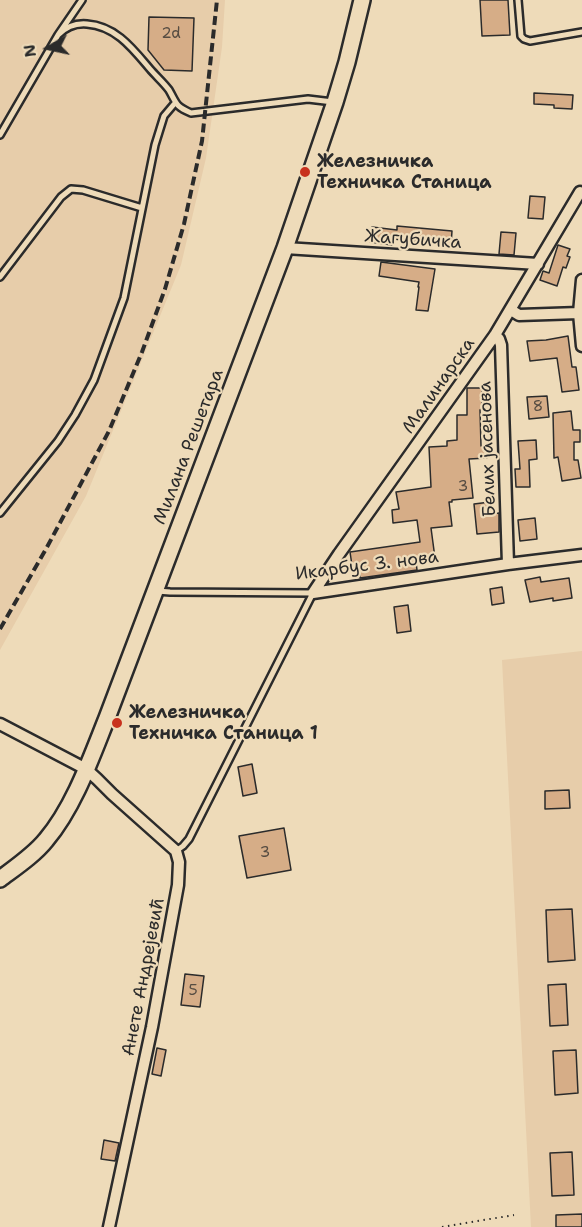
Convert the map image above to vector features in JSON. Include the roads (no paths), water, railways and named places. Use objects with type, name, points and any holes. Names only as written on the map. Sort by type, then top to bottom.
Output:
[{"type":"street","name":"Милана Решетара","points":[[0,879],[45,841],[64,814],[86,769],[156,591],[285,248],[335,102],[362,0]]},
{"type":"street","name":"Малинарска","points":[[313,593],[495,335],[580,192]]},
{"type":"street","name":"Жагубичка","points":[[285,248],[538,264]]},
{"type":"street","points":[[582,280],[579,314],[582,346]]},
{"type":"street","points":[[511,310],[519,315],[579,314]]},
{"type":"street","name":"Белих јасенова","points":[[495,335],[501,345],[508,564]]},
{"type":"street","name":"Икарбус 3. нова","points":[[313,593],[582,555]]},
{"type":"street","points":[[0,724],[86,769],[176,851]]},
{"type":"street","name":"Анете Андрејевић","points":[[109,1227],[152,1028],[178,885],[179,862],[176,851]]},
{"type":"lane","points":[[0,135],[58,35],[82,0]]},
{"type":"lane","points":[[518,0],[521,36],[524,39],[582,32]]},
{"type":"lane","points":[[58,35],[65,28],[83,24],[99,26],[117,33],[168,90],[175,104],[191,113],[308,99],[335,102]]},
{"type":"lane","points":[[0,513],[58,441],[94,380],[124,298],[155,145],[164,116],[175,104]]},
{"type":"lane","points":[[0,277],[66,191],[83,190],[142,208]]},
{"type":"lane","name":"Икарбус 3. нова","points":[[156,591],[313,593]]},
{"type":"lane","points":[[176,851],[189,839],[313,593]]},
{"type":"railway","points":[[0,629],[109,431],[165,289],[184,224],[202,141],[217,0]]},
{"type":"place","name":"Железничка Техничка Станица","points":[[305,172]]},
{"type":"place","name":"Железничка Техничка Станица 1","points":[[117,723]]}]
